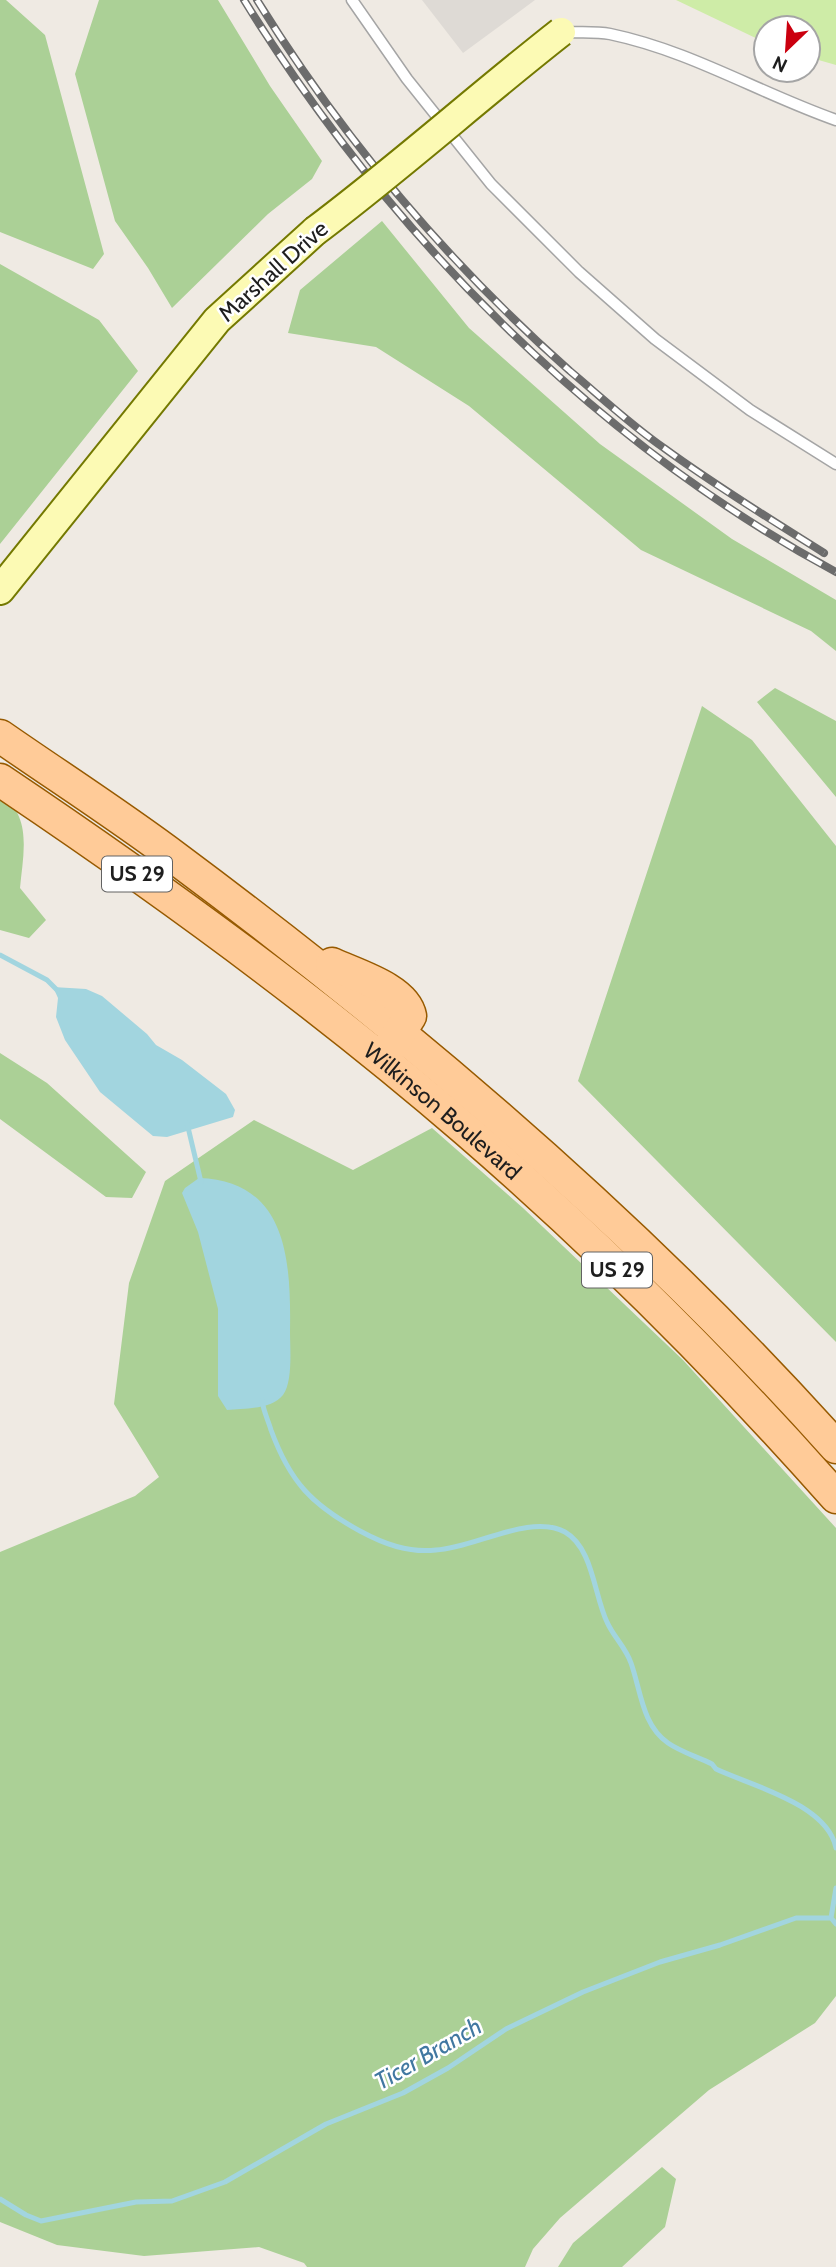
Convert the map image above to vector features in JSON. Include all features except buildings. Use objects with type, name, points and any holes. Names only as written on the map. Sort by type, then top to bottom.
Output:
[{"type":"main road","name":"US 29","points":[[0,736],[175,857],[291,946],[384,987],[402,1000],[408,1007],[410,1016],[401,1033]]},
{"type":"main road","name":"Wilkinson Boulevard","points":[[0,780],[154,886],[381,1059],[466,1130],[707,1357],[836,1497]]},
{"type":"main road","name":"Wilkinson Boulevard","points":[[401,1033],[626,1231],[836,1447]]},
{"type":"main road","points":[[381,1059],[401,1033]]},
{"type":"street","name":"Marshall Drive","points":[[0,590],[216,320],[315,231],[380,182],[504,76],[561,32]]},
{"type":"lane","points":[[352,0],[407,79],[491,184],[579,272],[654,339],[750,411],[836,464]]},
{"type":"lane","name":"Marshall Drive","points":[[561,32],[608,33],[689,57],[806,110],[836,120]]},
{"type":"shaded area","points":[[422,0],[535,0],[463,53]]},
{"type":"green space","points":[[0,0],[6,0],[45,35],[104,254],[93,269],[0,232]]},
{"type":"green space","points":[[99,0],[218,0],[270,86],[322,161],[312,179],[268,214],[172,308],[115,221],[75,74]]},
{"type":"green space","points":[[676,0],[836,0],[836,65],[822,61],[822,14],[752,14],[752,36]]},
{"type":"green space","points":[[382,221],[469,328],[600,444],[732,539],[836,600],[836,651],[811,631],[641,550],[469,406],[376,347],[288,333],[300,290]]},
{"type":"green space","points":[[0,264],[99,320],[138,371],[0,544]]},
{"type":"green space","points":[[775,688],[836,721],[836,797],[757,702]]},
{"type":"green space","points":[[702,706],[752,740],[836,846],[836,1342],[578,1081]]},
{"type":"green space","points":[[0,795],[10,803],[22,825],[24,849],[20,888],[46,920],[29,938],[0,930]]},
{"type":"green space","points":[[0,1053],[47,1083],[146,1172],[132,1198],[106,1197],[0,1119]]},
{"type":"green space","points":[[254,1120],[353,1170],[432,1128],[523,1208],[683,1360],[836,1528],[836,1996],[815,2023],[709,2090],[560,2218],[533,2249],[525,2267],[307,2267],[304,2263],[259,2247],[144,2256],[57,2245],[0,2222],[0,1552],[135,1496],[159,1477],[114,1404],[129,1283],[165,1181]]},
{"type":"green space","points":[[662,2167],[676,2179],[665,2227],[622,2267],[558,2267],[573,2243]]},
{"type":"water","points":[[53,987],[86,989],[102,996],[156,1045],[182,1060],[226,1094],[235,1110],[233,1117],[167,1137],[153,1136],[100,1092],[65,1040],[56,1017],[58,998]]},
{"type":"water","points":[[199,1178],[229,1183],[251,1193],[267,1210],[278,1230],[285,1253],[289,1279],[290,1374],[283,1395],[264,1406],[227,1410],[218,1396],[218,1309],[198,1232],[182,1193]]},
{"type":"waterway","points":[[0,955],[47,980],[57,990]]},
{"type":"waterway","points":[[187,1123],[201,1182]]},
{"type":"waterway","points":[[262,1400],[278,1448],[295,1478],[329,1512],[378,1540],[406,1549],[426,1551],[451,1548],[502,1533],[536,1527],[551,1527],[574,1539],[587,1560],[607,1622],[629,1658],[644,1707],[659,1736],[678,1749],[712,1764],[716,1769],[804,1808],[819,1819],[830,1833],[836,1848]]},
{"type":"waterway","points":[[831,1918],[836,1888]]},
{"type":"waterway","name":"Ticer Branch","points":[[0,2199],[41,2221],[136,2202],[172,2201],[225,2182],[326,2124],[403,2093],[448,2068],[506,2029],[583,1992],[660,1962],[720,1945],[796,1918],[831,1918],[836,1924]]},
{"type":"railway","points":[[244,0],[301,86],[363,170],[431,249],[503,324],[580,395],[661,460],[746,519],[836,572]]},
{"type":"railway","points":[[257,0],[325,101],[400,197],[440,243],[525,330],[652,439],[723,489],[824,553]]}]
